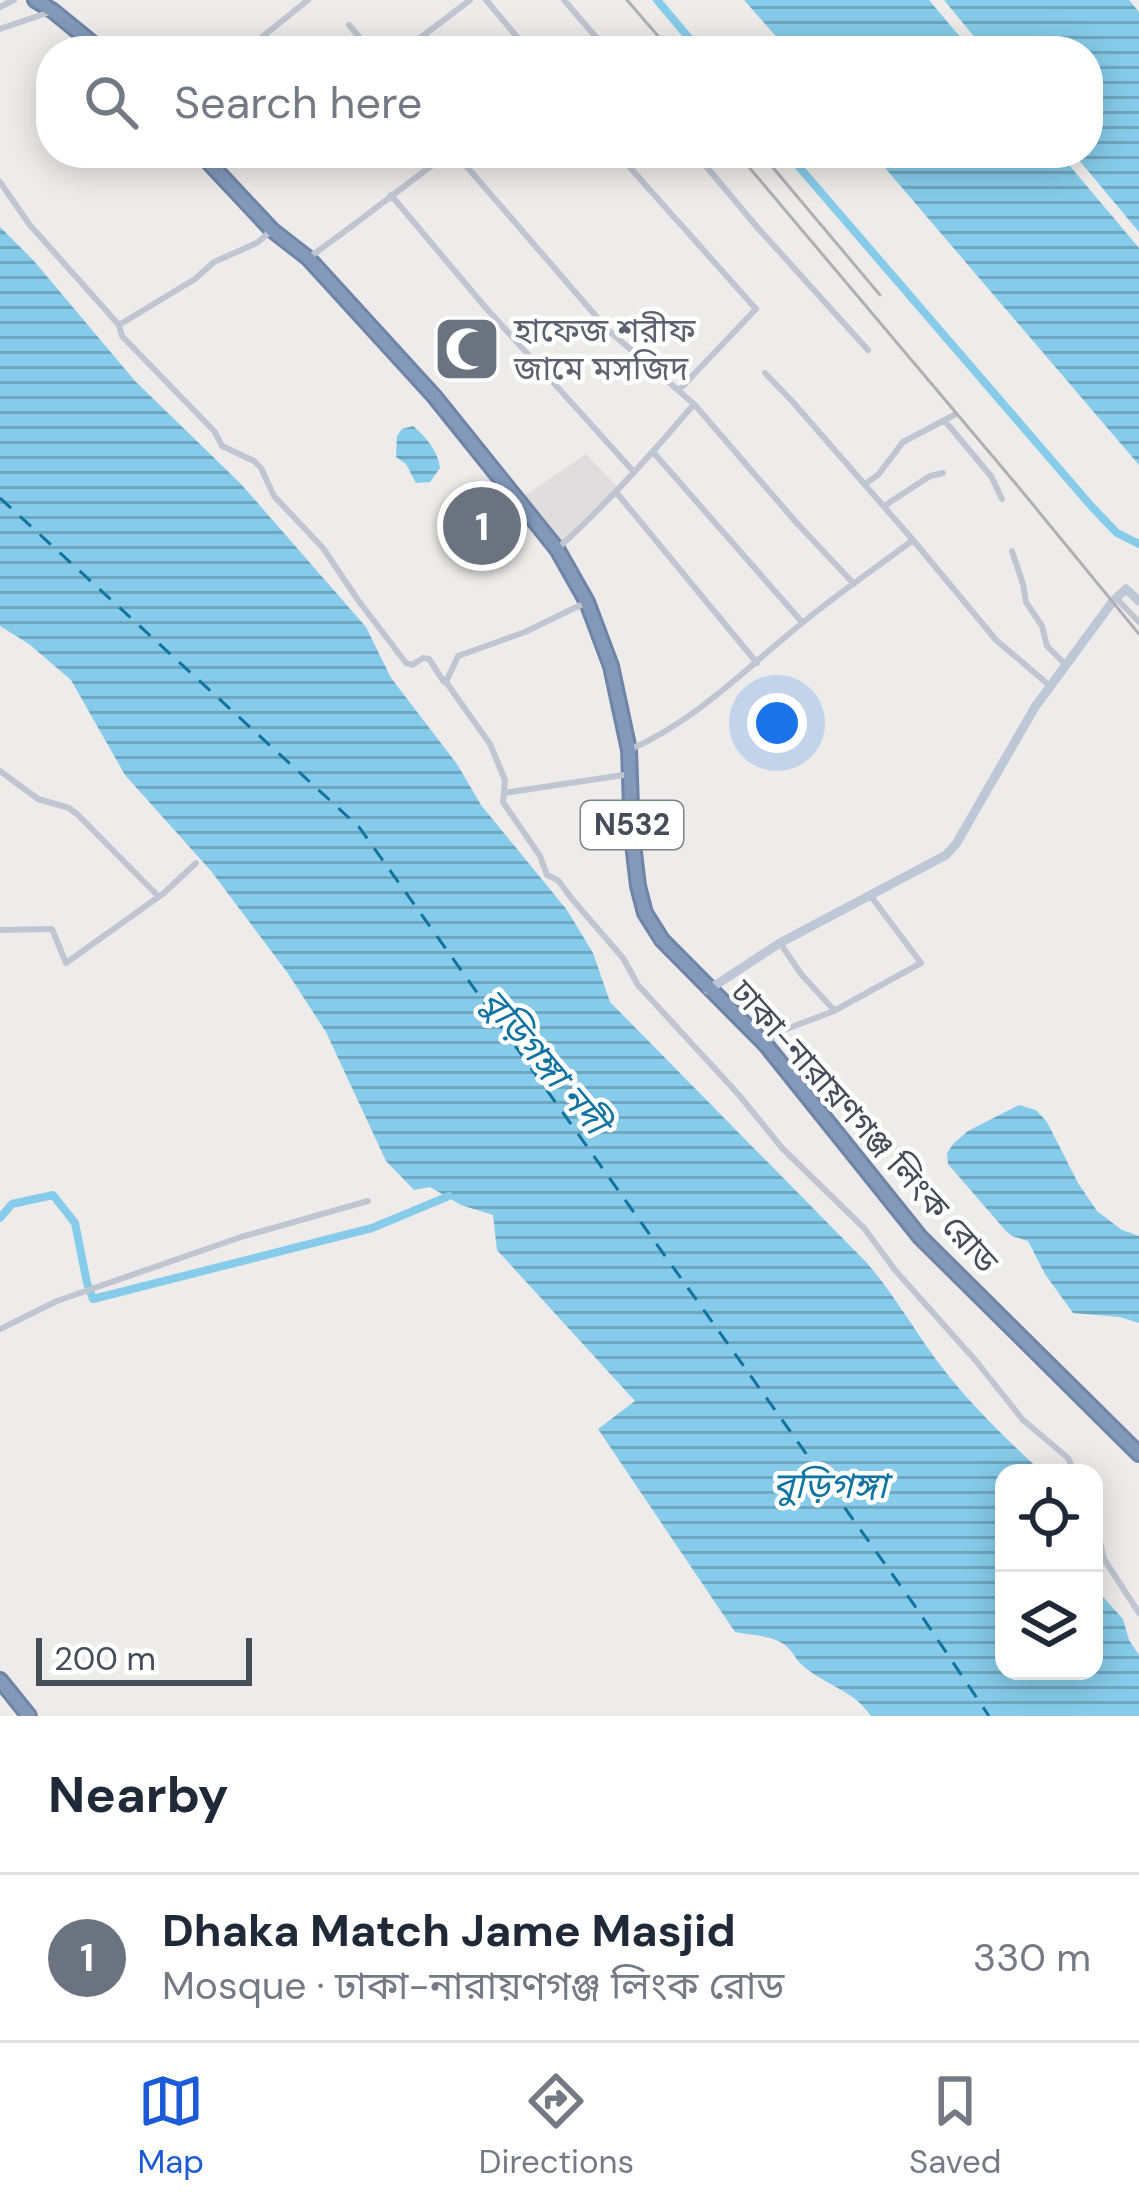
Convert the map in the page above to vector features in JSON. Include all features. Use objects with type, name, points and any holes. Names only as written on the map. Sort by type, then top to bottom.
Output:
[{"type":"highway","points":[[35,0],[84,36]]},
{"type":"highway","name":"ঢাকা-নারায়ণগঞ্জ লিংক রোড","points":[[214,168],[272,230],[308,259],[434,396],[557,549],[586,602],[611,666],[629,750],[632,835],[645,913],[662,940],[766,1045],[920,1237],[1139,1453]]},
{"type":"highway","points":[[0,1680],[29,1716]]},
{"type":"street","points":[[0,7],[14,0]]},
{"type":"street","points":[[264,36],[308,0]]},
{"type":"street","points":[[423,36],[470,0]]},
{"type":"street","points":[[486,0],[517,36]]},
{"type":"street","points":[[564,0],[595,36]]},
{"type":"street","points":[[0,29],[53,11]]},
{"type":"street","points":[[349,25],[358,36]]},
{"type":"street","points":[[308,259],[430,168]]},
{"type":"street","points":[[465,168],[608,330],[694,404],[854,584]]},
{"type":"street","points":[[630,168],[756,309],[678,391]]},
{"type":"street","points":[[708,168],[868,350]]},
{"type":"street","points":[[0,182],[29,224],[119,325],[122,336],[222,446],[261,468],[274,496],[323,548],[406,663],[429,659],[490,745],[505,780],[503,802],[547,874],[558,880],[623,958],[638,985],[782,1148],[864,1228],[1022,1420],[1071,1464]]},
{"type":"street","points":[[391,195],[634,472]]},
{"type":"street","points":[[119,325],[272,230]]},
{"type":"street","points":[[765,373],[996,640],[1049,685]]},
{"type":"street","points":[[557,549],[654,453],[694,404]]},
{"type":"street","points":[[865,484],[878,475],[903,442],[954,415]]},
{"type":"street","points":[[945,421],[991,476],[1002,499]]},
{"type":"street","points":[[654,453],[802,622]]},
{"type":"street","points":[[884,506],[930,476],[943,473]]},
{"type":"street","points":[[616,492],[757,662]]},
{"type":"street","points":[[629,750],[689,717],[802,622],[913,540]]},
{"type":"street","points":[[1012,551],[1026,602],[1048,646],[1066,665]]},
{"type":"street","points":[[709,990],[780,943],[946,855],[1049,685],[1116,598],[1129,587],[1139,601]]},
{"type":"street","points":[[1116,598],[1139,622]]},
{"type":"street","points":[[446,682],[458,656],[526,632],[586,602]]},
{"type":"street","points":[[0,771],[38,799],[77,814],[158,896]]},
{"type":"street","points":[[504,794],[630,774]]},
{"type":"street","points":[[0,930],[52,929],[66,963],[196,863]]},
{"type":"street","points":[[766,1045],[776,1034],[834,1011],[922,963],[870,895]]},
{"type":"street","points":[[780,943],[834,1011]]},
{"type":"street","points":[[0,1329],[98,1286],[272,1226],[368,1201]]},
{"type":"street","points":[[1103,1555],[1139,1613]]},
{"type":"shaded area","points":[[586,454],[617,487],[557,545],[520,499]]},
{"type":"water","points":[[744,0],[929,0],[959,36],[776,36]]},
{"type":"water","points":[[944,0],[1129,0],[1139,12],[1139,232],[1086,168],[1103,168],[1103,36],[974,36]]},
{"type":"water","points":[[885,168],[1072,168],[1139,248],[1139,465]]},
{"type":"water","name":"বুড়িগঙ্গা","points":[[0,227],[135,381],[241,484],[366,627],[391,678],[457,764],[481,805],[567,910],[593,953],[610,1002],[867,1263],[955,1384],[1034,1464],[995,1464],[995,1680],[1103,1680],[1103,1597],[1123,1619],[1139,1655],[1139,1716],[871,1716],[856,1700],[801,1664],[782,1643],[735,1632],[598,1429],[635,1401],[497,1250],[493,1215],[461,1205],[430,1187],[414,1190],[386,1161],[326,1032],[287,972],[211,871],[125,775],[71,680],[0,626]]},
{"type":"water","points":[[413,426],[439,462],[430,482],[416,483],[406,464],[396,457],[397,436]]},
{"type":"water","points":[[1019,1105],[1036,1110],[1047,1122],[1097,1211],[1139,1236],[1139,1323],[1073,1313],[1028,1241],[1006,1231],[948,1164],[947,1153],[968,1131]]},
{"type":"waterway","points":[[657,0],[687,36]]},
{"type":"waterway","points":[[800,168],[1092,507],[1117,533],[1139,544]]},
{"type":"waterway","points":[[0,1218],[12,1204],[53,1195],[75,1223],[93,1299],[372,1228],[449,1196]]},
{"type":"ferry route","points":[[0,498],[359,827],[989,1716]]},
{"type":"railway","points":[[627,0],[658,36]]},
{"type":"railway","points":[[750,168],[1139,634]]},
{"type":"railway","points":[[773,168],[880,295]]},
{"type":"place","name":"হাফেজ শরীফ জামে মসজিদ","points":[[467,349]]},
{"type":"place","name":"Dhaka Match Jame Masjid","points":[[482,526]]},
{"type":"water label","name":"বুড়িগঙ্গা নদী","points":[[545,1061]]}]
